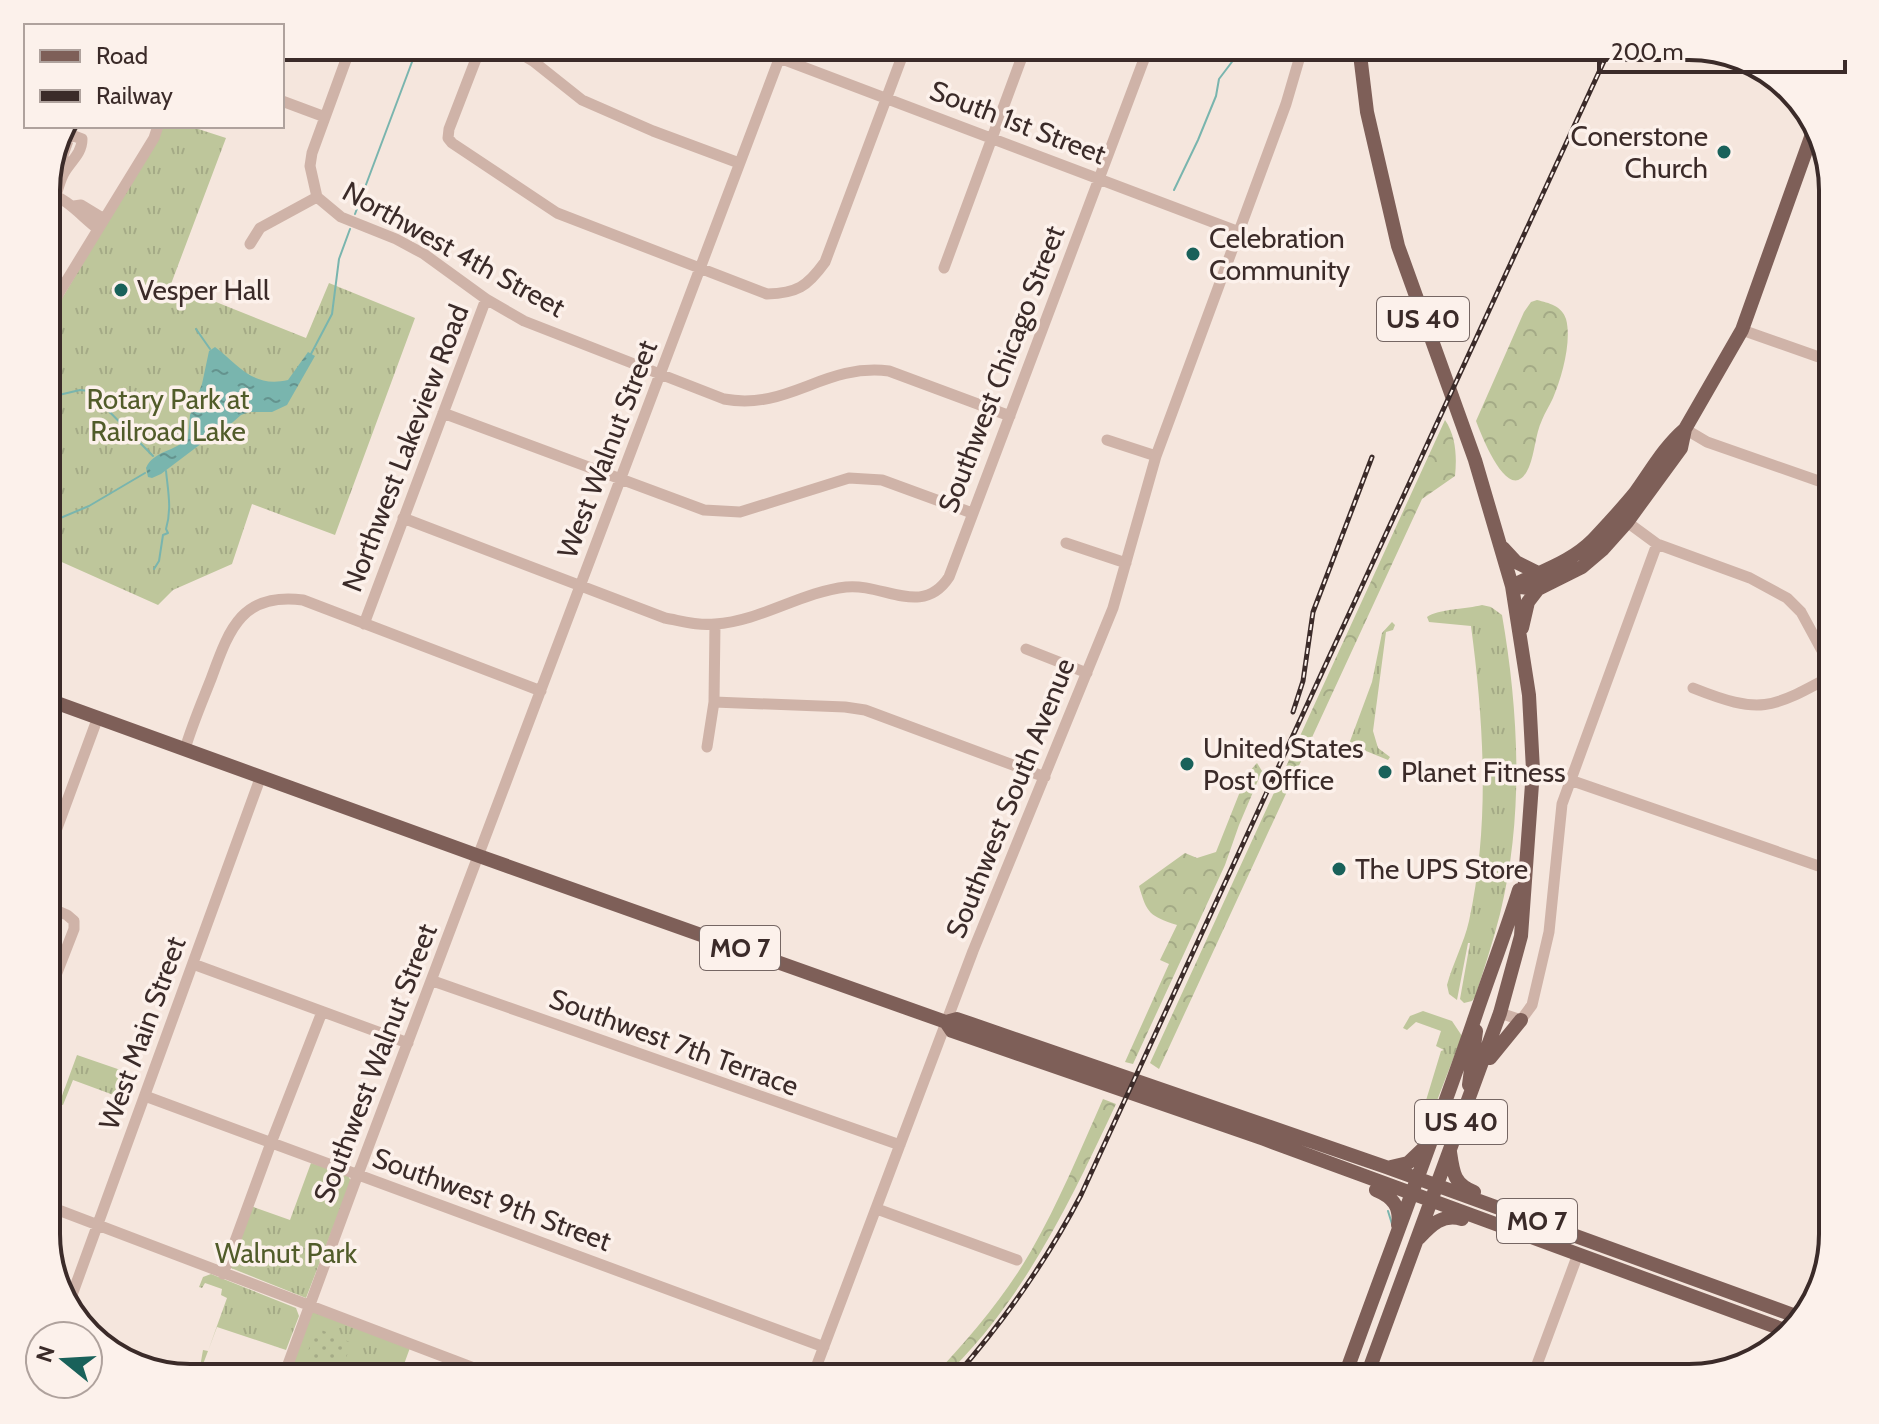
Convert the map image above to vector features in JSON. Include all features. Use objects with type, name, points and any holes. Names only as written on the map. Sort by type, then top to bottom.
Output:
[{"type":"main road","name":"US 40","points":[[1361,60],[1367,112],[1398,246],[1475,460],[1512,586],[1529,695],[1533,770],[1521,936],[1500,1013],[1469,1102],[1371,1364]]},
{"type":"main road","points":[[1521,640],[1528,602],[1538,589],[1582,567],[1602,550],[1622,518],[1681,448],[1685,429],[1742,330],[1809,141]]},
{"type":"main road","points":[[1512,586],[1566,563],[1622,518]]},
{"type":"main road","points":[[1499,543],[1516,562],[1538,573]]},
{"type":"main road","points":[[1512,586],[1538,589]]},
{"type":"main road","name":"MO 7","points":[[60,704],[946,1022],[957,1019],[1386,1167],[1791,1314]]},
{"type":"main road","name":"US 40","points":[[1349,1364],[1498,958],[1528,859]]},
{"type":"main road","points":[[1469,1102],[1469,1079],[1476,1036],[1474,1018]]},
{"type":"main road","points":[[1476,1082],[1490,1057],[1521,1020]]},
{"type":"main road","name":"MO 7","points":[[946,1022],[952,1031],[1779,1328]]},
{"type":"main road","points":[[1386,1167],[1408,1163],[1434,1137]]},
{"type":"main road","points":[[1449,1150],[1453,1172],[1461,1186],[1498,1201],[1504,1210]]},
{"type":"main road","points":[[1335,1166],[1336,1175],[1389,1195],[1400,1214],[1396,1238]]},
{"type":"main road","points":[[1416,1241],[1434,1223],[1448,1217],[1488,1223]]},
{"type":"main road","points":[[1578,1254],[1589,1251],[1626,1259],[1638,1258]]},
{"type":"main road","points":[[1771,1325],[1775,1318],[1785,1321]]},
{"type":"street","points":[[250,244],[260,228],[317,197],[310,166],[346,60]]},
{"type":"street","points":[[476,60],[449,129],[448,138],[456,145],[557,213],[767,294],[790,293],[812,281],[825,262],[901,60]]},
{"type":"street","points":[[531,60],[582,100],[739,163]]},
{"type":"street","name":"West Walnut Street","points":[[479,856],[779,60]]},
{"type":"street","name":"South 1st Street","points":[[800,60],[886,98],[1239,232]]},
{"type":"street","points":[[944,268],[1021,60]]},
{"type":"street","name":"Southwest Chicago Street","points":[[715,624],[740,620],[848,586],[878,588],[909,598],[926,596],[941,589],[949,577],[1144,60]]},
{"type":"street","name":"Southwest South Avenue","points":[[817,1364],[946,1022],[1113,608],[1156,456],[1300,60]]},
{"type":"street","points":[[284,102],[325,117]]},
{"type":"street","points":[[60,295],[157,128]]},
{"type":"street","points":[[61,178],[64,173]]},
{"type":"street","name":"Northwest 4th Street","points":[[317,197],[341,217],[424,254],[486,299],[541,329],[724,399],[759,402],[777,398],[841,372],[871,369],[889,371],[1010,416]]},
{"type":"street","points":[[60,198],[74,206],[81,205],[101,224]]},
{"type":"street","name":"Northwest Lakeview Road","points":[[185,749],[233,624],[255,606],[268,600],[303,600],[364,624],[486,299]]},
{"type":"street","points":[[1742,330],[1819,357]]},
{"type":"street","points":[[443,413],[690,506],[740,512],[849,478],[874,479],[972,513]]},
{"type":"street","points":[[1685,429],[1707,442],[1819,481]]},
{"type":"street","points":[[1107,440],[1156,456]]},
{"type":"street","points":[[403,518],[665,618],[715,624],[714,702],[707,747]]},
{"type":"street","points":[[1622,518],[1657,544],[1750,578],[1787,598],[1801,612],[1819,646]]},
{"type":"street","points":[[1066,543],[1126,563]]},
{"type":"street","points":[[1500,1013],[1521,1020],[1532,1005],[1549,932],[1562,804],[1657,544]]},
{"type":"street","points":[[364,624],[541,691]]},
{"type":"street","points":[[1026,649],[1087,673]]},
{"type":"street","points":[[1693,688],[1740,705],[1756,706],[1787,700],[1819,681]]},
{"type":"street","points":[[714,702],[865,710],[1045,777]]},
{"type":"street","points":[[60,820],[98,717]]},
{"type":"street","name":"West Main Street","points":[[73,1291],[261,776]]},
{"type":"street","points":[[1570,780],[1819,866]]},
{"type":"street","name":"Southwest Walnut Street","points":[[288,1364],[479,856]]},
{"type":"street","points":[[60,912],[74,921],[74,929],[60,965]]},
{"type":"street","points":[[193,964],[408,1043]]},
{"type":"street","name":"Southwest 7th Terrace","points":[[433,981],[900,1145]]},
{"type":"street","points":[[223,1274],[322,1012]]},
{"type":"street","name":"Southwest 9th Street","points":[[145,1096],[824,1347]]},
{"type":"street","points":[[60,1209],[461,1364]]},
{"type":"street","points":[[877,1209],[1017,1260]]},
{"type":"street","points":[[1537,1364],[1578,1254]]},
{"type":"green space","name":"Rotary Park at Railroad Lake","points":[[163,128],[195,128],[226,138],[171,284],[306,338],[329,283],[415,318],[335,535],[252,504],[232,564],[173,590],[158,605],[60,561],[61,300]]},
{"type":"green space","points":[[1537,300],[1554,306],[1564,315],[1568,328],[1567,348],[1560,380],[1540,426],[1529,467],[1521,478],[1513,480],[1497,465],[1476,421],[1524,312],[1531,302]]},
{"type":"green space","points":[[1445,420],[1455,447],[1455,476],[1422,499],[1159,1069],[1150,1063]]},
{"type":"green space","points":[[1482,605],[1502,615],[1515,727],[1516,803],[1508,877],[1500,914],[1475,997],[1464,1003],[1460,999],[1470,943],[1457,1000],[1449,994],[1447,985],[1469,921],[1476,884],[1483,774],[1479,700],[1471,626],[1429,622],[1427,617]]},
{"type":"green space","points":[[1392,622],[1395,625],[1393,630],[1386,632],[1373,731],[1378,748],[1390,757],[1388,760],[1349,744],[1372,682],[1382,633]]},
{"type":"green space","points":[[1257,763],[1262,771],[1225,865],[1133,1064],[1125,1062],[1169,964],[1160,960],[1177,925],[1151,913],[1139,886],[1185,853],[1197,858],[1216,852],[1247,774]]},
{"type":"green space","points":[[1423,1011],[1452,1021],[1462,1036],[1431,1116],[1427,1115],[1424,1107],[1441,1051],[1444,1050],[1436,1046],[1441,1031],[1416,1022],[1407,1030],[1403,1028],[1410,1016]]},
{"type":"green space","points":[[77,1055],[138,1076],[126,1108],[119,1105],[119,1097],[73,1080],[63,1105],[60,1101]]},
{"type":"green space","points":[[1103,1099],[1116,1104],[1062,1214],[1021,1284],[972,1348],[957,1364],[945,1364],[1021,1268],[1060,1195]]},
{"type":"green space","name":"Walnut Park","points":[[311,1163],[347,1174],[351,1181],[306,1298],[226,1266],[248,1205],[290,1220]]},
{"type":"green space","points":[[211,1274],[296,1308],[299,1316],[286,1350],[217,1327],[208,1351],[227,1298],[221,1295],[222,1289],[205,1283],[202,1288],[199,1287],[203,1277]]},
{"type":"green space","points":[[310,1308],[411,1345],[404,1364],[288,1364]]},
{"type":"green space","points":[[317,1328],[352,1343],[343,1364],[312,1364],[304,1361]]},
{"type":"green space","points":[[203,1350],[208,1351],[201,1364]]},
{"type":"water","points":[[215,347],[255,378],[276,382],[288,380],[308,352],[315,356],[287,405],[272,412],[241,415],[161,474],[148,477],[146,468],[154,458],[188,438],[190,415],[202,384],[209,351]]},
{"type":"waterway","points":[[355,214],[413,60]]},
{"type":"waterway","points":[[1174,190],[1216,96],[1219,79],[1233,60]]},
{"type":"waterway","points":[[311,354],[332,314],[339,259],[350,229]]},
{"type":"waterway","points":[[196,329],[210,349]]},
{"type":"waterway","points":[[60,395],[89,391],[153,456]]},
{"type":"waterway","points":[[154,569],[159,561],[163,535],[168,533],[166,471]]},
{"type":"waterway","points":[[60,518],[89,506],[145,473]]},
{"type":"waterway","points":[[1388,1211],[1392,1224]]},
{"type":"railway","points":[[966,1364],[1023,1290],[1081,1195],[1605,60]]},
{"type":"railway","points":[[1293,712],[1303,681],[1313,612],[1372,457]]},
{"type":"place","name":"Conerstone Church","points":[[1724,152]]},
{"type":"place","name":"Celebration Community","points":[[1193,254]]},
{"type":"place","name":"Vesper Hall","points":[[121,290]]},
{"type":"place","name":"United States Post Office","points":[[1187,764]]},
{"type":"place","name":"Planet Fitness","points":[[1385,772]]},
{"type":"place","name":"The UPS Store","points":[[1339,869]]}]
